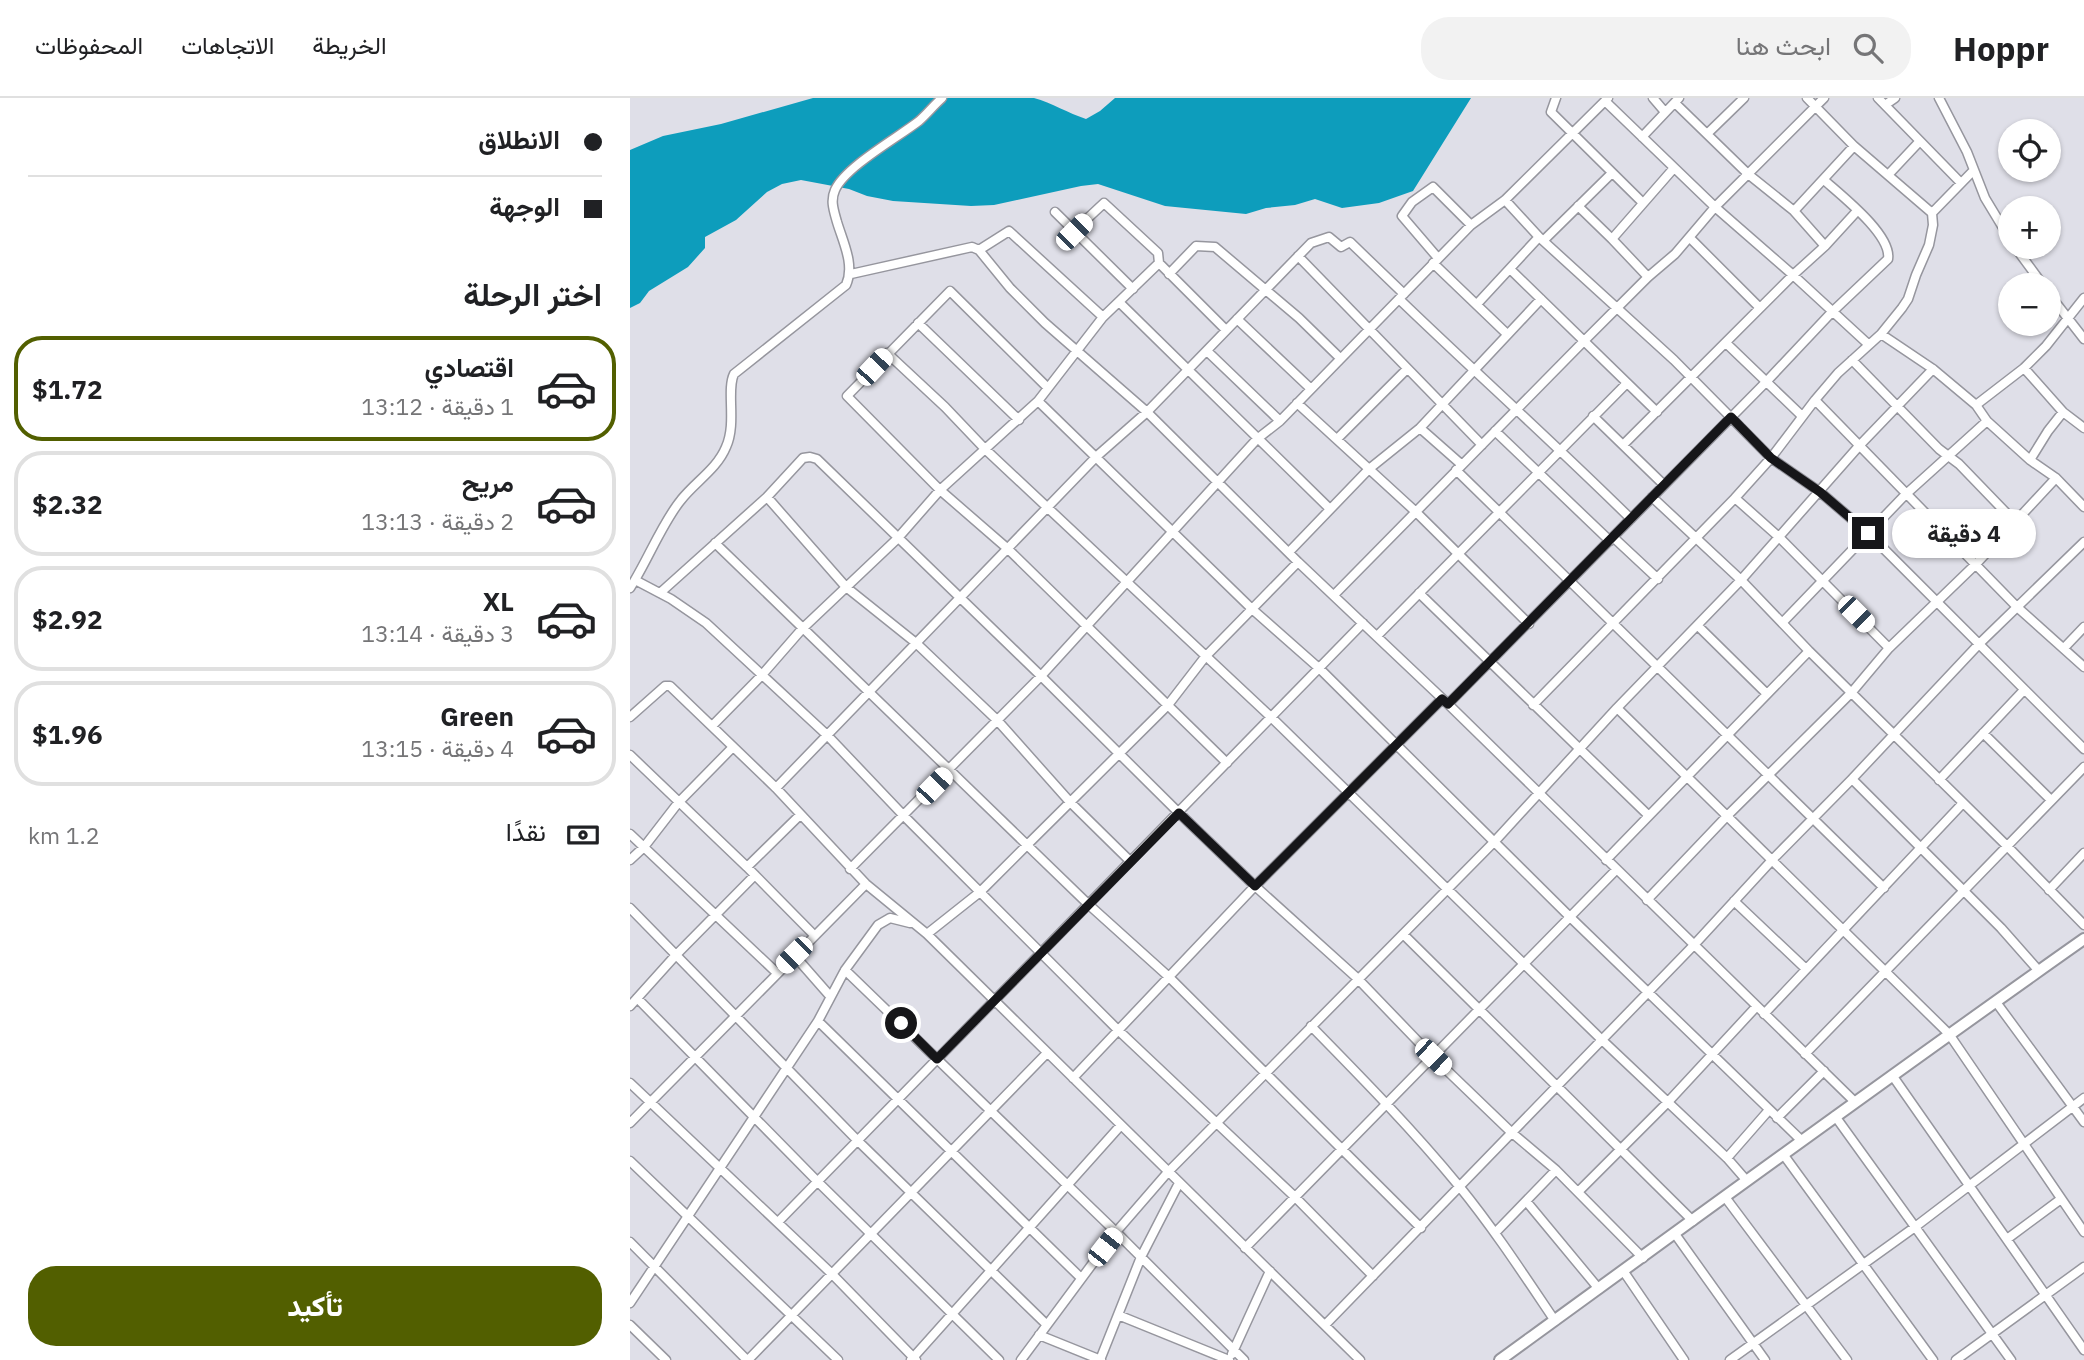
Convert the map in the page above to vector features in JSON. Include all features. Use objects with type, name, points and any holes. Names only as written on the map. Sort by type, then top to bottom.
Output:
[{"type":"street","points":[[630,588],[680,500],[714,467],[724,453],[731,434],[731,382],[734,374],[846,285],[851,274],[833,210],[832,198],[836,187],[858,164],[921,119],[942,98]]},
{"type":"street","points":[[1556,98],[1551,112],[1643,203]]},
{"type":"street","points":[[1653,98],[1665,112]]},
{"type":"street","points":[[1708,133],[1744,98]]},
{"type":"street","points":[[1533,705],[1735,498],[1771,458],[1815,400],[1868,344],[1881,334],[1908,299],[1929,245],[1933,225],[1932,213],[1854,146],[1807,98]]},
{"type":"street","points":[[1334,595],[1648,277],[1690,239],[1715,207],[1824,98]]},
{"type":"street","points":[[1895,98],[1882,101],[1961,183]]},
{"type":"street","points":[[1939,98],[1998,222]]},
{"type":"street","points":[[850,869],[1041,676],[1257,439],[1280,421],[1471,225],[1505,200],[1606,100],[1715,207],[1868,344]]},
{"type":"street","points":[[1642,137],[1677,100],[1748,174],[1794,211],[1825,246]]},
{"type":"street","points":[[1888,175],[1919,142]]},
{"type":"street","points":[[1794,211],[1854,146]]},
{"type":"street","points":[[1612,239],[1674,168]]},
{"type":"street","points":[[1932,213],[1973,171]]},
{"type":"street","points":[[1477,304],[1541,238],[1612,173]]},
{"type":"street","points":[[1073,1078],[1255,886],[1397,744],[1529,624],[1831,313],[1888,259],[1887,244],[1824,180]]},
{"type":"street","points":[[1471,225],[1433,187],[1412,202],[1402,216],[1436,261],[1507,334]]},
{"type":"street","points":[[1505,200],[1541,238],[1692,378],[1771,458],[1820,492],[1868,533],[2084,749]]},
{"type":"street","points":[[1074,232],[1104,203],[1158,253],[1159,263],[1226,330]]},
{"type":"street","points":[[1578,206],[1648,277]]},
{"type":"street","points":[[1623,445],[1825,246],[1857,211]]},
{"type":"street","points":[[1055,212],[1133,289]]},
{"type":"street","points":[[979,250],[1009,231],[1103,317]]},
{"type":"street","points":[[776,788],[1097,456],[1147,412],[1311,243],[1329,237],[1341,247],[1350,242],[1474,370],[1561,449],[1631,519]]},
{"type":"street","points":[[1690,239],[1760,309]]},
{"type":"street","points":[[1169,274],[1196,246],[1215,247],[1340,358]]},
{"type":"street","points":[[851,274],[972,247],[979,250],[1010,288],[1077,352],[1147,412],[1855,1102]]},
{"type":"street","points":[[1298,256],[1482,445]]},
{"type":"street","points":[[712,726],[802,629],[897,539],[940,490],[1038,401],[1103,317],[1159,263]]},
{"type":"street","points":[[1510,269],[1657,412]]},
{"type":"street","points":[[1048,388],[950,290],[847,396],[940,490],[1008,549],[1086,628],[1227,762]]},
{"type":"street","points":[[1976,405],[2024,368],[2068,320],[2084,298]]},
{"type":"street","points":[[1289,552],[1369,469],[1419,428],[1541,299]]},
{"type":"street","points":[[1119,302],[1330,509]]},
{"type":"street","points":[[2061,310],[2084,339]]},
{"type":"street","points":[[1237,318],[1310,388]]},
{"type":"street","points":[[918,323],[1019,420]]},
{"type":"street","points":[[1881,334],[1933,369],[1976,405],[1987,421],[2030,460],[2056,478],[2084,507]]},
{"type":"street","points":[[1726,343],[1802,416]]},
{"type":"street","points":[[1206,351],[1280,421]]},
{"type":"street","points":[[887,353],[985,449],[1272,718],[1727,1158],[1747,1181]]},
{"type":"street","points":[[1852,360],[2015,522]]},
{"type":"street","points":[[2024,368],[2063,412],[2083,426]]},
{"type":"street","points":[[1337,439],[1407,369]]},
{"type":"street","points":[[1021,1360],[1116,1232],[1168,1172],[1495,841],[1617,708],[1780,538],[1859,446],[1933,369]]},
{"type":"street","points":[[1377,636],[1627,383]]},
{"type":"street","points":[[1815,400],[2017,607],[2084,667]]},
{"type":"street","points":[[1038,401],[1097,456],[1172,533],[1320,669],[1570,917],[1801,1140]]},
{"type":"street","points":[[1297,403],[1416,512],[1529,624]]},
{"type":"street","points":[[2030,460],[2063,412]]},
{"type":"street","points":[[1592,416],[1663,484]]},
{"type":"street","points":[[1783,622],[1905,495],[1987,421]]},
{"type":"street","points":[[1419,428],[1499,513],[1884,888]]},
{"type":"street","points":[[1495,431],[1658,579]]},
{"type":"street","points":[[660,593],[767,497],[803,458],[817,459],[1179,813],[1357,978],[1433,1057],[1511,1132],[1556,1170],[1643,1258]]},
{"type":"street","points":[[1647,900],[1852,692],[1889,648],[1976,564],[2056,478]]},
{"type":"street","points":[[767,497],[846,587],[916,643],[997,720],[1070,802],[1130,861]]},
{"type":"street","points":[[1652,497],[1741,580],[2084,925]]},
{"type":"street","points":[[1735,498],[1780,538],[1889,648]]},
{"type":"street","points":[[1325,1325],[1693,946],[1979,644],[2084,541]]},
{"type":"street","points":[[715,544],[1088,904],[1168,977],[1421,1228]]},
{"type":"street","points":[[927,934],[980,891],[1168,705],[1205,657],[1298,562]]},
{"type":"street","points":[[635,580],[660,593],[706,624],[827,735],[1118,1030],[1296,1197],[1374,1276]]},
{"type":"street","points":[[1419,593],[1648,815]]},
{"type":"street","points":[[778,1222],[1363,623]]},
{"type":"street","points":[[1698,626],[1766,693]]},
{"type":"street","points":[[2064,648],[2084,626]]},
{"type":"street","points":[[1606,860],[1809,651]]},
{"type":"street","points":[[630,717],[667,685],[776,788],[850,869],[927,934],[1360,1360]]},
{"type":"street","points":[[1940,780],[2024,690]]},
{"type":"street","points":[[1617,708],[1950,1034],[2084,1232]]},
{"type":"street","points":[[1983,733],[2051,800]]},
{"type":"street","points":[[630,860],[645,847],[678,803],[733,747]]},
{"type":"street","points":[[630,755],[814,935]]},
{"type":"street","points":[[1805,1054],[2084,767]]},
{"type":"street","points":[[1852,779],[2039,971]]},
{"type":"street","points":[[1764,1014],[1963,803]]},
{"type":"street","points":[[747,867],[800,815]]},
{"type":"street","points":[[630,834],[777,972]]},
{"type":"street","points":[[2049,890],[2084,853]]},
{"type":"street","points":[[1245,1248],[1616,870]]},
{"type":"street","points":[[630,1006],[755,875]]},
{"type":"street","points":[[630,1123],[866,884]]},
{"type":"street","points":[[1734,901],[1806,969]]},
{"type":"street","points":[[630,908],[858,1141],[1046,1324]]},
{"type":"street","points":[[630,1303],[818,1021],[845,970],[884,920],[890,918],[914,925]]},
{"type":"street","points":[[1403,934],[1693,1221]]},
{"type":"street","points":[[1505,1358],[1892,1074],[2084,939]]},
{"type":"street","points":[[794,955],[830,996]]},
{"type":"street","points":[[845,970],[1244,1360]]},
{"type":"street","points":[[637,998],[818,1182],[999,1360]]},
{"type":"street","points":[[1996,1002],[2084,1122]]},
{"type":"street","points":[[1578,1192],[1668,1102],[1756,1007]]},
{"type":"street","points":[[818,1021],[1081,1278]]},
{"type":"street","points":[[1311,1026],[1387,1103],[1459,1186],[1495,1233],[1555,1321]]},
{"type":"street","points":[[630,1242],[748,1360],[1047,1053]]},
{"type":"street","points":[[1777,1118],[1824,1071]]},
{"type":"street","points":[[1892,1074],[2084,1350]]},
{"type":"street","points":[[630,1083],[832,1274],[913,1359],[1121,1125]]},
{"type":"street","points":[[1731,1360],[1915,1227],[2084,1098]]},
{"type":"street","points":[[1727,1158],[1769,1110]]},
{"type":"street","points":[[1835,1116],[2011,1360]]},
{"type":"street","points":[[1783,1154],[1933,1360]]},
{"type":"street","points":[[630,1161],[838,1360]]},
{"type":"street","points":[[1495,1233],[1556,1170]]},
{"type":"street","points":[[1038,1335],[1100,1360],[1141,1257],[1179,1183]]},
{"type":"street","points":[[1725,1198],[1847,1360]]},
{"type":"street","points":[[2007,1239],[2061,1199]]},
{"type":"street","points":[[1526,1201],[1599,1289]]},
{"type":"street","points":[[1675,1234],[1765,1360]]},
{"type":"street","points":[[1956,1360],[2084,1267]]},
{"type":"street","points":[[1118,1315],[1229,1360],[1270,1271]]},
{"type":"street","points":[[1624,1272],[1683,1360]]},
{"type":"street","points":[[630,1325],[666,1360]]},
{"type":"water","points":[[813,98],[1034,98],[1086,119],[1115,98],[1471,98],[1413,191],[1379,203],[1342,208],[1315,199],[1246,214],[1165,206],[1098,184],[994,205],[971,206],[893,201],[801,180],[782,184],[767,192],[736,220],[705,237],[705,248],[688,267],[649,291],[640,303],[630,308],[630,150],[663,136],[721,124]]},
{"type":"route","points":[[901,1023],[937,1059],[1179,813],[1255,886],[1442,699],[1448,704],[1731,417],[1771,458],[1820,492],[1868,533]]}]
